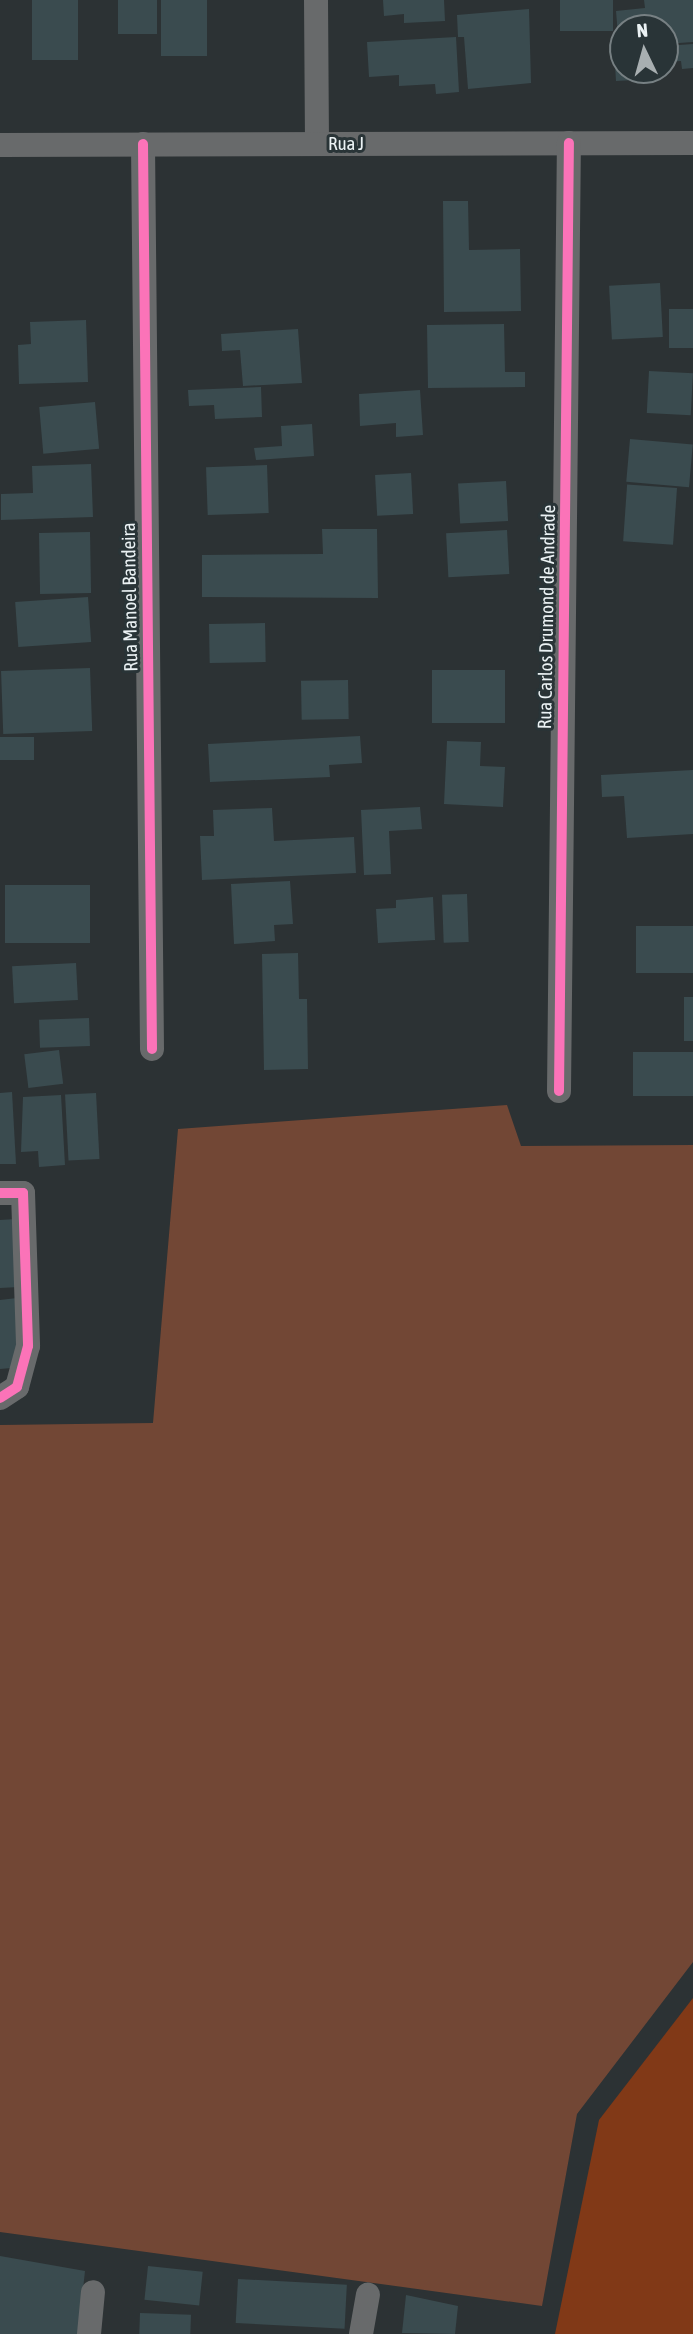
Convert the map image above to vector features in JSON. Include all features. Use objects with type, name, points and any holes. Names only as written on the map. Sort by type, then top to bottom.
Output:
[{"type":"street","points":[[316,0],[317,144]]},
{"type":"street","name":"Rua Carlos Drumond de Andrade","points":[[559,1091],[569,143]]},
{"type":"street","name":"Rua J","points":[[0,145],[693,143]]},
{"type":"street","name":"Rua Manoel Bandeira","points":[[143,144],[152,1049]]},
{"type":"street","points":[[0,1193],[23,1193],[28,1346],[17,1387],[0,1398]]},
{"type":"street","points":[[89,2334],[93,2292]]},
{"type":"street","points":[[361,2334],[368,2295]]},
{"type":"shaded area","points":[[507,1105],[521,1146],[693,1145],[693,1962],[577,2114],[542,2306],[0,2232],[0,1425],[153,1423],[178,1129]]},
{"type":"shaded area","points":[[693,1998],[693,2334],[555,2334],[599,2120]]},
{"type":"building","points":[[32,0],[78,0],[78,60],[32,60]]},
{"type":"building","points":[[118,0],[157,0],[157,34],[118,34]]},
{"type":"building","points":[[161,0],[207,0],[207,56],[161,56]]},
{"type":"building","points":[[383,0],[444,0],[445,21],[404,23],[404,14],[384,16]]},
{"type":"building","points":[[560,0],[613,0],[613,14],[609,14],[609,31],[560,31]]},
{"type":"building","points":[[644,0],[693,0],[693,42],[679,43],[679,14],[616,14],[616,11],[645,8]]},
{"type":"building","points":[[529,9],[531,83],[468,89],[464,37],[458,37],[457,15]]},
{"type":"building","points":[[456,37],[459,92],[436,94],[435,84],[399,86],[399,75],[369,77],[367,42]]},
{"type":"building","points":[[693,44],[693,68],[682,69],[679,45]]},
{"type":"building","points":[[443,201],[468,201],[469,250],[520,249],[521,311],[444,312]]},
{"type":"building","points":[[660,283],[663,337],[612,340],[609,286]]},
{"type":"building","points":[[669,309],[693,309],[693,348],[669,348]]},
{"type":"building","points":[[86,320],[88,382],[19,384],[18,345],[31,344],[30,322]]},
{"type":"building","points":[[504,324],[505,372],[525,372],[525,387],[428,388],[427,325]]},
{"type":"building","points":[[298,329],[302,383],[243,386],[240,350],[222,351],[221,334]]},
{"type":"building","points":[[649,371],[693,373],[691,415],[647,413]]},
{"type":"building","points":[[261,387],[262,417],[215,419],[214,405],[189,406],[188,390]]},
{"type":"building","points":[[420,390],[423,435],[396,437],[396,423],[360,426],[359,394]]},
{"type":"building","points":[[95,402],[99,449],[43,454],[39,407]]},
{"type":"building","points":[[312,424],[314,456],[256,460],[254,448],[282,446],[281,426]]},
{"type":"building","points":[[630,439],[693,444],[689,487],[626,482]]},
{"type":"building","points":[[91,464],[93,517],[1,520],[1,494],[33,493],[32,466]]},
{"type":"building","points":[[267,465],[269,513],[208,515],[206,467]]},
{"type":"building","points":[[411,473],[413,514],[377,516],[375,475]]},
{"type":"building","points":[[506,481],[508,521],[460,523],[458,484]]},
{"type":"building","points":[[627,485],[677,488],[673,545],[623,541]]},
{"type":"building","points":[[322,529],[377,529],[378,598],[202,597],[202,555],[323,554]]},
{"type":"building","points":[[507,530],[509,574],[448,577],[446,533]]},
{"type":"building","points":[[90,532],[91,593],[40,594],[39,533]]},
{"type":"building","points":[[88,597],[91,642],[18,647],[15,602]]},
{"type":"building","points":[[265,623],[266,662],[210,663],[209,624]]},
{"type":"building","points":[[90,668],[92,731],[3,734],[1,671]]},
{"type":"building","points":[[432,670],[505,670],[505,723],[432,723]]},
{"type":"building","points":[[348,680],[349,719],[302,720],[301,681]]},
{"type":"building","points":[[360,736],[362,763],[329,765],[330,777],[210,782],[208,744]]},
{"type":"building","points":[[0,737],[34,737],[34,760],[0,760]]},
{"type":"building","points":[[447,741],[481,742],[480,766],[505,767],[503,807],[444,804]]},
{"type":"building","points":[[693,770],[693,834],[627,838],[624,796],[602,797],[601,775]]},
{"type":"building","points":[[420,807],[422,829],[389,831],[391,874],[364,875],[361,810]]},
{"type":"building","points":[[272,808],[274,841],[354,837],[356,873],[202,880],[200,836],[214,836],[213,810]]},
{"type":"building","points":[[290,881],[293,924],[274,925],[275,941],[234,944],[231,884]]},
{"type":"building","points":[[5,885],[90,885],[90,943],[5,943]]},
{"type":"building","points":[[467,894],[469,942],[444,943],[442,895]]},
{"type":"building","points":[[433,897],[435,940],[378,943],[376,909],[396,908],[396,900]]},
{"type":"building","points":[[636,926],[693,926],[693,973],[636,973]]},
{"type":"building","points":[[298,953],[299,999],[307,999],[308,1069],[264,1070],[262,954]]},
{"type":"building","points":[[76,963],[78,1000],[14,1003],[12,966]]},
{"type":"building","points":[[684,997],[693,997],[693,1041],[684,1041]]},
{"type":"building","points":[[89,1018],[90,1046],[40,1048],[39,1020]]},
{"type":"building","points":[[59,1050],[63,1084],[28,1088],[24,1054]]},
{"type":"building","points":[[633,1052],[693,1052],[693,1096],[633,1096]]},
{"type":"building","points":[[12,1092],[16,1164],[0,1164],[0,1093]]},
{"type":"building","points":[[96,1093],[99,1159],[68,1161],[65,1095]]},
{"type":"building","points":[[61,1095],[65,1165],[39,1167],[38,1151],[21,1152],[23,1097]]},
{"type":"building","points":[[16,1219],[19,1287],[0,1288],[0,1220]]},
{"type":"building","points":[[17,1298],[22,1367],[0,1369],[0,1300]]},
{"type":"building","points":[[0,2256],[85,2271],[78,2334],[0,2334]]},
{"type":"building","points":[[148,2266],[203,2272],[199,2306],[144,2300]]},
{"type":"building","points":[[238,2279],[347,2285],[345,2329],[236,2323]]},
{"type":"building","points":[[406,2295],[458,2306],[455,2334],[402,2333]]},
{"type":"building","points":[[140,2313],[191,2315],[190,2334],[139,2334]]},
{"type":"cycle path","points":[[559,1091],[569,143]]},
{"type":"cycle path","points":[[143,144],[152,1049]]},
{"type":"cycle path","points":[[0,1193],[23,1193],[28,1346],[17,1387],[0,1398]]}]
